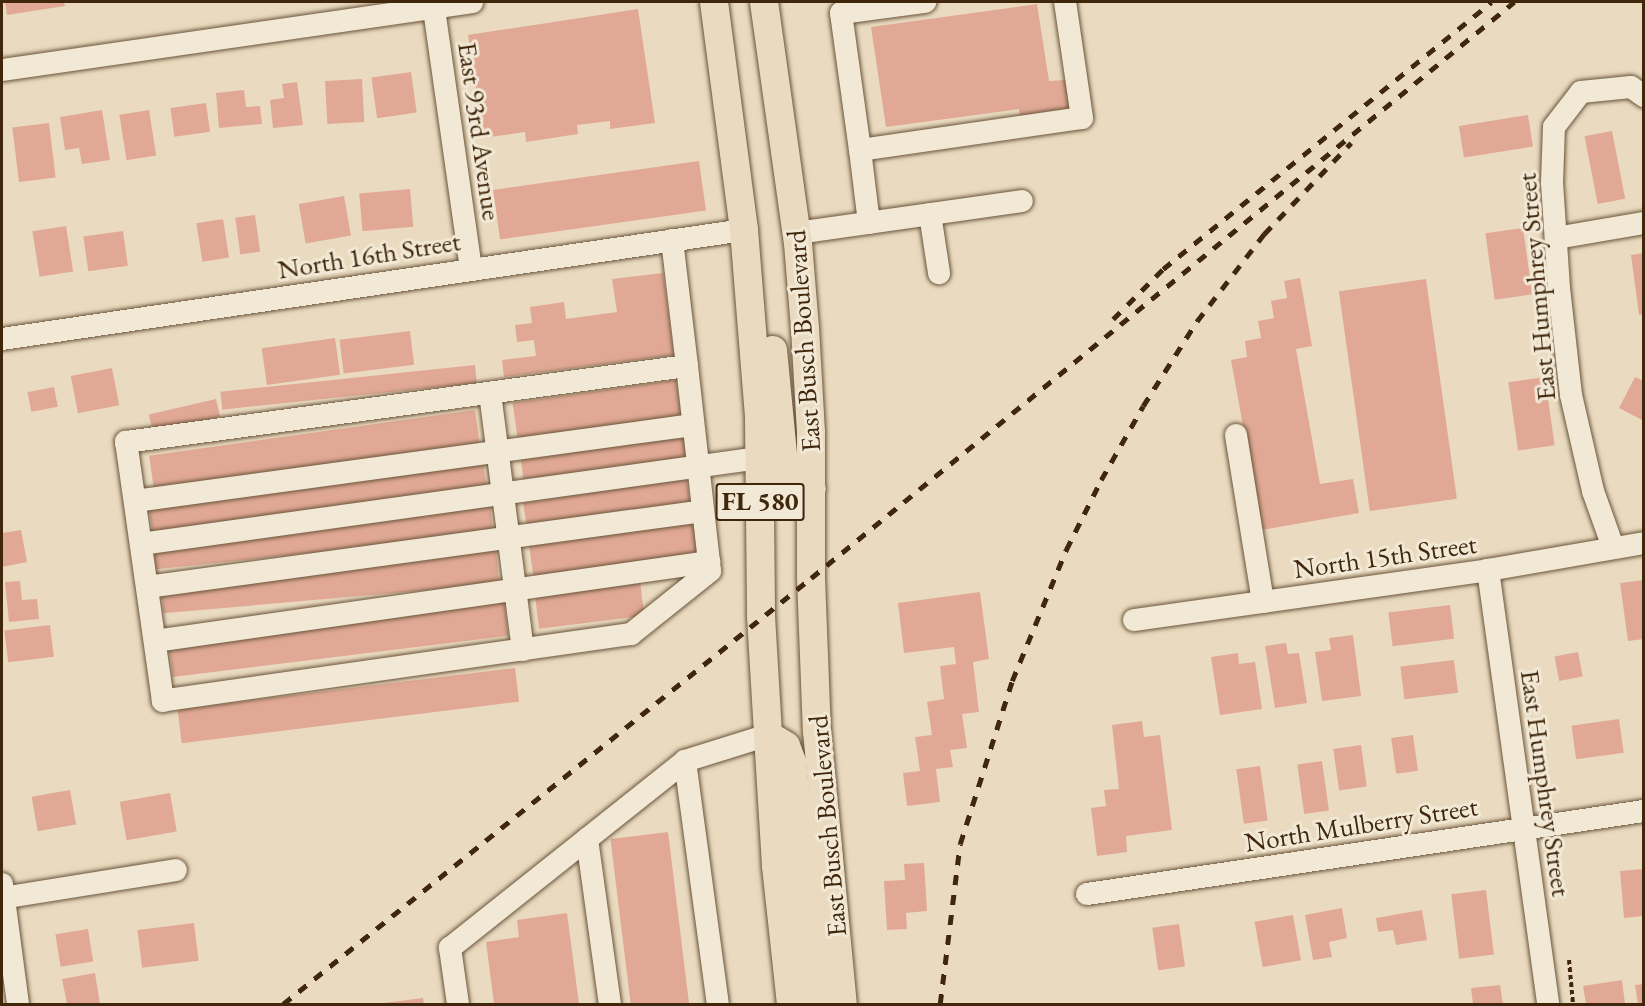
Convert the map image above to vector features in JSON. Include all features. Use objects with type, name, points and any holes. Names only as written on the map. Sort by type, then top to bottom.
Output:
[{"type":"main road","name":"East Busch Boulevard","points":[[714,2],[744,230],[749,290],[759,458],[761,616],[776,866],[791,1005]]},
{"type":"main road","name":"East Busch Boulevard","points":[[764,2],[796,234],[812,433],[811,578],[817,731],[843,1005]]},
{"type":"main road","points":[[749,290],[763,302],[769,314],[785,476],[789,481],[812,489]]},
{"type":"main road","points":[[768,735],[786,746],[792,762],[818,1005]]},
{"type":"street","points":[[2,70],[434,4],[472,2]]},
{"type":"street","points":[[869,223],[841,13],[926,2]]},
{"type":"street","points":[[860,150],[1082,118],[1065,2]]},
{"type":"street","name":"East 93rd Avenue","points":[[434,4],[471,268]]},
{"type":"street","name":"East Humphrey Street","points":[[1613,548],[1593,491],[1571,394],[1552,183],[1554,127],[1581,92],[1631,87],[1644,96]]},
{"type":"street","points":[[796,234],[1022,201]]},
{"type":"street","points":[[930,214],[939,273]]},
{"type":"street","points":[[1556,238],[1644,223]]},
{"type":"street","name":"North 16th Street","points":[[2,339],[471,268],[744,230]]},
{"type":"street","points":[[672,240],[687,366],[710,571],[631,634],[163,701],[126,442],[687,366]]},
{"type":"street","points":[[490,393],[523,650]]},
{"type":"street","points":[[135,501],[693,425]]},
{"type":"street","points":[[1236,435],[1263,602]]},
{"type":"street","points":[[141,543],[759,458]]},
{"type":"street","points":[[147,587],[703,511]]},
{"type":"street","name":"North 15th Street","points":[[1134,620],[1488,570],[1644,543]]},
{"type":"street","points":[[155,641],[709,562]]},
{"type":"street","name":"East Humphrey Street","points":[[1488,570],[1548,1005]]},
{"type":"street","points":[[458,1005],[450,948],[685,761],[768,735]]},
{"type":"street","points":[[685,761],[718,1005]]},
{"type":"street","name":"North Mulberry Street","points":[[1087,894],[1644,811]]},
{"type":"street","points":[[587,839],[610,1005]]},
{"type":"street","points":[[18,1005],[2,893],[176,870]]},
{"type":"path","points":[[1569,960],[1574,1005]]},
{"type":"building","points":[[5,2],[64,2],[65,6],[7,15]]},
{"type":"building","points":[[1037,4],[1049,81],[1066,80],[1070,113],[1020,119],[1019,109],[886,127],[871,27]]},
{"type":"building","points":[[638,9],[655,123],[610,129],[610,121],[577,125],[578,134],[526,142],[525,132],[483,138],[468,35]]},
{"type":"building","points":[[411,72],[417,113],[377,118],[371,78]]},
{"type":"building","points":[[362,79],[364,122],[327,124],[325,81]]},
{"type":"building","points":[[297,82],[303,125],[273,128],[270,100],[284,98],[282,84]]},
{"type":"building","points":[[244,90],[246,107],[260,106],[262,124],[219,128],[216,93]]},
{"type":"building","points":[[206,103],[210,132],[174,137],[170,108]]},
{"type":"building","points":[[102,110],[110,160],[82,164],[79,148],[65,150],[60,117]]},
{"type":"building","points":[[149,110],[156,155],[127,160],[119,115]]},
{"type":"building","points":[[1528,115],[1533,147],[1464,158],[1459,126]]},
{"type":"building","points":[[49,123],[56,178],[19,182],[12,128]]},
{"type":"building","points":[[1612,131],[1625,199],[1598,204],[1585,136]]},
{"type":"building","points":[[699,161],[706,211],[500,239],[493,190]]},
{"type":"building","points":[[410,189],[413,227],[363,231],[359,193]]},
{"type":"building","points":[[344,196],[351,235],[306,243],[299,204]]},
{"type":"building","points":[[255,215],[260,252],[240,254],[235,218]]},
{"type":"building","points":[[223,219],[229,258],[202,262],[196,223]]},
{"type":"building","points":[[66,226],[73,271],[40,277],[32,231]]},
{"type":"building","points":[[1523,228],[1532,294],[1495,300],[1485,233]]},
{"type":"building","points":[[123,231],[128,266],[88,271],[83,237]]},
{"type":"building","points":[[1644,253],[1644,314],[1639,315],[1631,255]]},
{"type":"building","points":[[663,273],[674,355],[504,377],[502,360],[536,356],[534,340],[517,342],[515,325],[532,323],[530,307],[564,302],[566,319],[617,312],[612,279]]},
{"type":"building","points":[[1300,278],[1312,346],[1296,349],[1320,484],[1353,479],[1359,513],[1262,530],[1231,360],[1247,357],[1245,341],[1261,338],[1258,321],[1274,318],[1271,301],[1287,298],[1284,281]]},
{"type":"building","points":[[1426,279],[1457,499],[1370,511],[1339,291]]},
{"type":"building","points":[[410,331],[414,365],[344,373],[340,340]]},
{"type":"building","points":[[335,338],[340,375],[267,385],[262,348]]},
{"type":"building","points":[[475,365],[477,383],[222,410],[220,392]]},
{"type":"building","points":[[112,368],[119,405],[78,413],[71,376]]},
{"type":"building","points":[[1545,377],[1555,445],[1518,450],[1508,382]]},
{"type":"building","points":[[1635,377],[1644,381],[1644,421],[1619,408]]},
{"type":"building","points":[[676,380],[681,416],[518,439],[513,403]]},
{"type":"building","points":[[54,387],[58,407],[31,412],[27,392]]},
{"type":"building","points":[[216,399],[220,417],[153,432],[149,415]]},
{"type":"building","points":[[475,410],[480,445],[154,490],[149,456]]},
{"type":"building","points":[[684,434],[687,459],[523,479],[520,454]]},
{"type":"building","points":[[483,462],[487,490],[153,537],[149,509]]},
{"type":"building","points":[[686,477],[690,503],[527,528],[523,503]]},
{"type":"building","points":[[490,505],[493,534],[156,569],[153,540]]},
{"type":"building","points":[[696,519],[701,556],[534,579],[529,543]]},
{"type":"building","points":[[21,530],[27,562],[2,567],[2,533]]},
{"type":"building","points":[[496,548],[499,584],[163,613],[160,577]]},
{"type":"building","points":[[1644,580],[1644,639],[1628,641],[1620,583]]},
{"type":"building","points":[[20,581],[22,600],[37,599],[39,619],[9,622],[5,582]]},
{"type":"building","points":[[640,581],[644,616],[539,629],[535,594]]},
{"type":"building","points":[[980,592],[989,659],[973,662],[979,712],[962,714],[967,748],[950,750],[953,767],[936,769],[940,802],[907,806],[903,773],[920,771],[915,737],[932,735],[927,702],[944,699],[940,666],[956,664],[954,647],[904,653],[898,603]]},
{"type":"building","points":[[504,601],[508,636],[173,677],[169,642]]},
{"type":"building","points":[[1450,605],[1454,639],[1393,646],[1388,613]]},
{"type":"building","points":[[50,625],[54,657],[8,662],[4,631]]},
{"type":"building","points":[[1353,635],[1361,696],[1322,701],[1315,652],[1331,650],[1329,638]]},
{"type":"building","points":[[1286,643],[1288,654],[1299,653],[1307,703],[1275,708],[1265,646]]},
{"type":"building","points":[[1578,652],[1583,677],[1559,681],[1554,657]]},
{"type":"building","points":[[1238,653],[1239,664],[1255,662],[1262,709],[1220,715],[1211,657]]},
{"type":"building","points":[[1454,660],[1458,693],[1404,699],[1400,667]]},
{"type":"building","points":[[515,668],[519,702],[182,743],[178,709]]},
{"type":"building","points":[[1619,719],[1624,753],[1576,759],[1571,726]]},
{"type":"building","points":[[1142,721],[1144,737],[1160,735],[1172,830],[1126,836],[1127,852],[1097,856],[1091,808],[1106,806],[1104,790],[1119,789],[1112,725]]},
{"type":"building","points":[[1413,735],[1418,771],[1396,774],[1391,738]]},
{"type":"building","points":[[1361,745],[1367,787],[1339,790],[1333,749]]},
{"type":"building","points":[[1322,761],[1329,811],[1304,814],[1297,764]]},
{"type":"building","points":[[1260,766],[1268,820],[1244,824],[1236,769]]},
{"type":"building","points":[[70,790],[76,824],[38,831],[32,797]]},
{"type":"building","points":[[170,793],[177,831],[127,840],[120,802]]},
{"type":"building","points":[[668,832],[689,1004],[631,1004],[610,839]]},
{"type":"building","points":[[924,863],[927,911],[906,913],[907,929],[887,930],[884,881],[905,880],[904,864]]},
{"type":"building","points":[[1644,869],[1644,916],[1624,918],[1620,871]]},
{"type":"building","points":[[1486,890],[1494,955],[1459,959],[1451,894]]},
{"type":"building","points":[[1342,908],[1347,938],[1329,942],[1332,957],[1313,960],[1305,915]]},
{"type":"building","points":[[1422,910],[1427,940],[1396,945],[1393,930],[1378,932],[1376,918]]},
{"type":"building","points":[[567,913],[579,1004],[494,1004],[486,942],[519,937],[517,920]]},
{"type":"building","points":[[1293,915],[1301,960],[1263,967],[1255,922]]},
{"type":"building","points":[[194,923],[199,961],[142,968],[137,930]]},
{"type":"building","points":[[1179,924],[1185,967],[1158,970],[1152,928]]},
{"type":"building","points":[[88,929],[93,962],[61,967],[55,934]]},
{"type":"building","points":[[95,973],[100,1004],[67,1004],[62,979]]},
{"type":"building","points":[[1622,980],[1625,1004],[1586,1004],[1583,986]]},
{"type":"building","points":[[1644,984],[1644,1004],[1638,1004],[1635,985]]},
{"type":"building","points":[[1500,985],[1503,1004],[1473,1004],[1471,988]]},
{"type":"building","points":[[423,998],[424,1004],[384,1004],[384,1003]]},
{"type":"railway","points":[[1113,319],[1163,269],[1491,2]]},
{"type":"railway","points":[[283,1004],[811,578],[1514,2]]},
{"type":"railway","points":[[940,1004],[960,844],[1012,681],[1066,550],[1101,480],[1143,406],[1197,321],[1264,234],[1351,143]]}]
